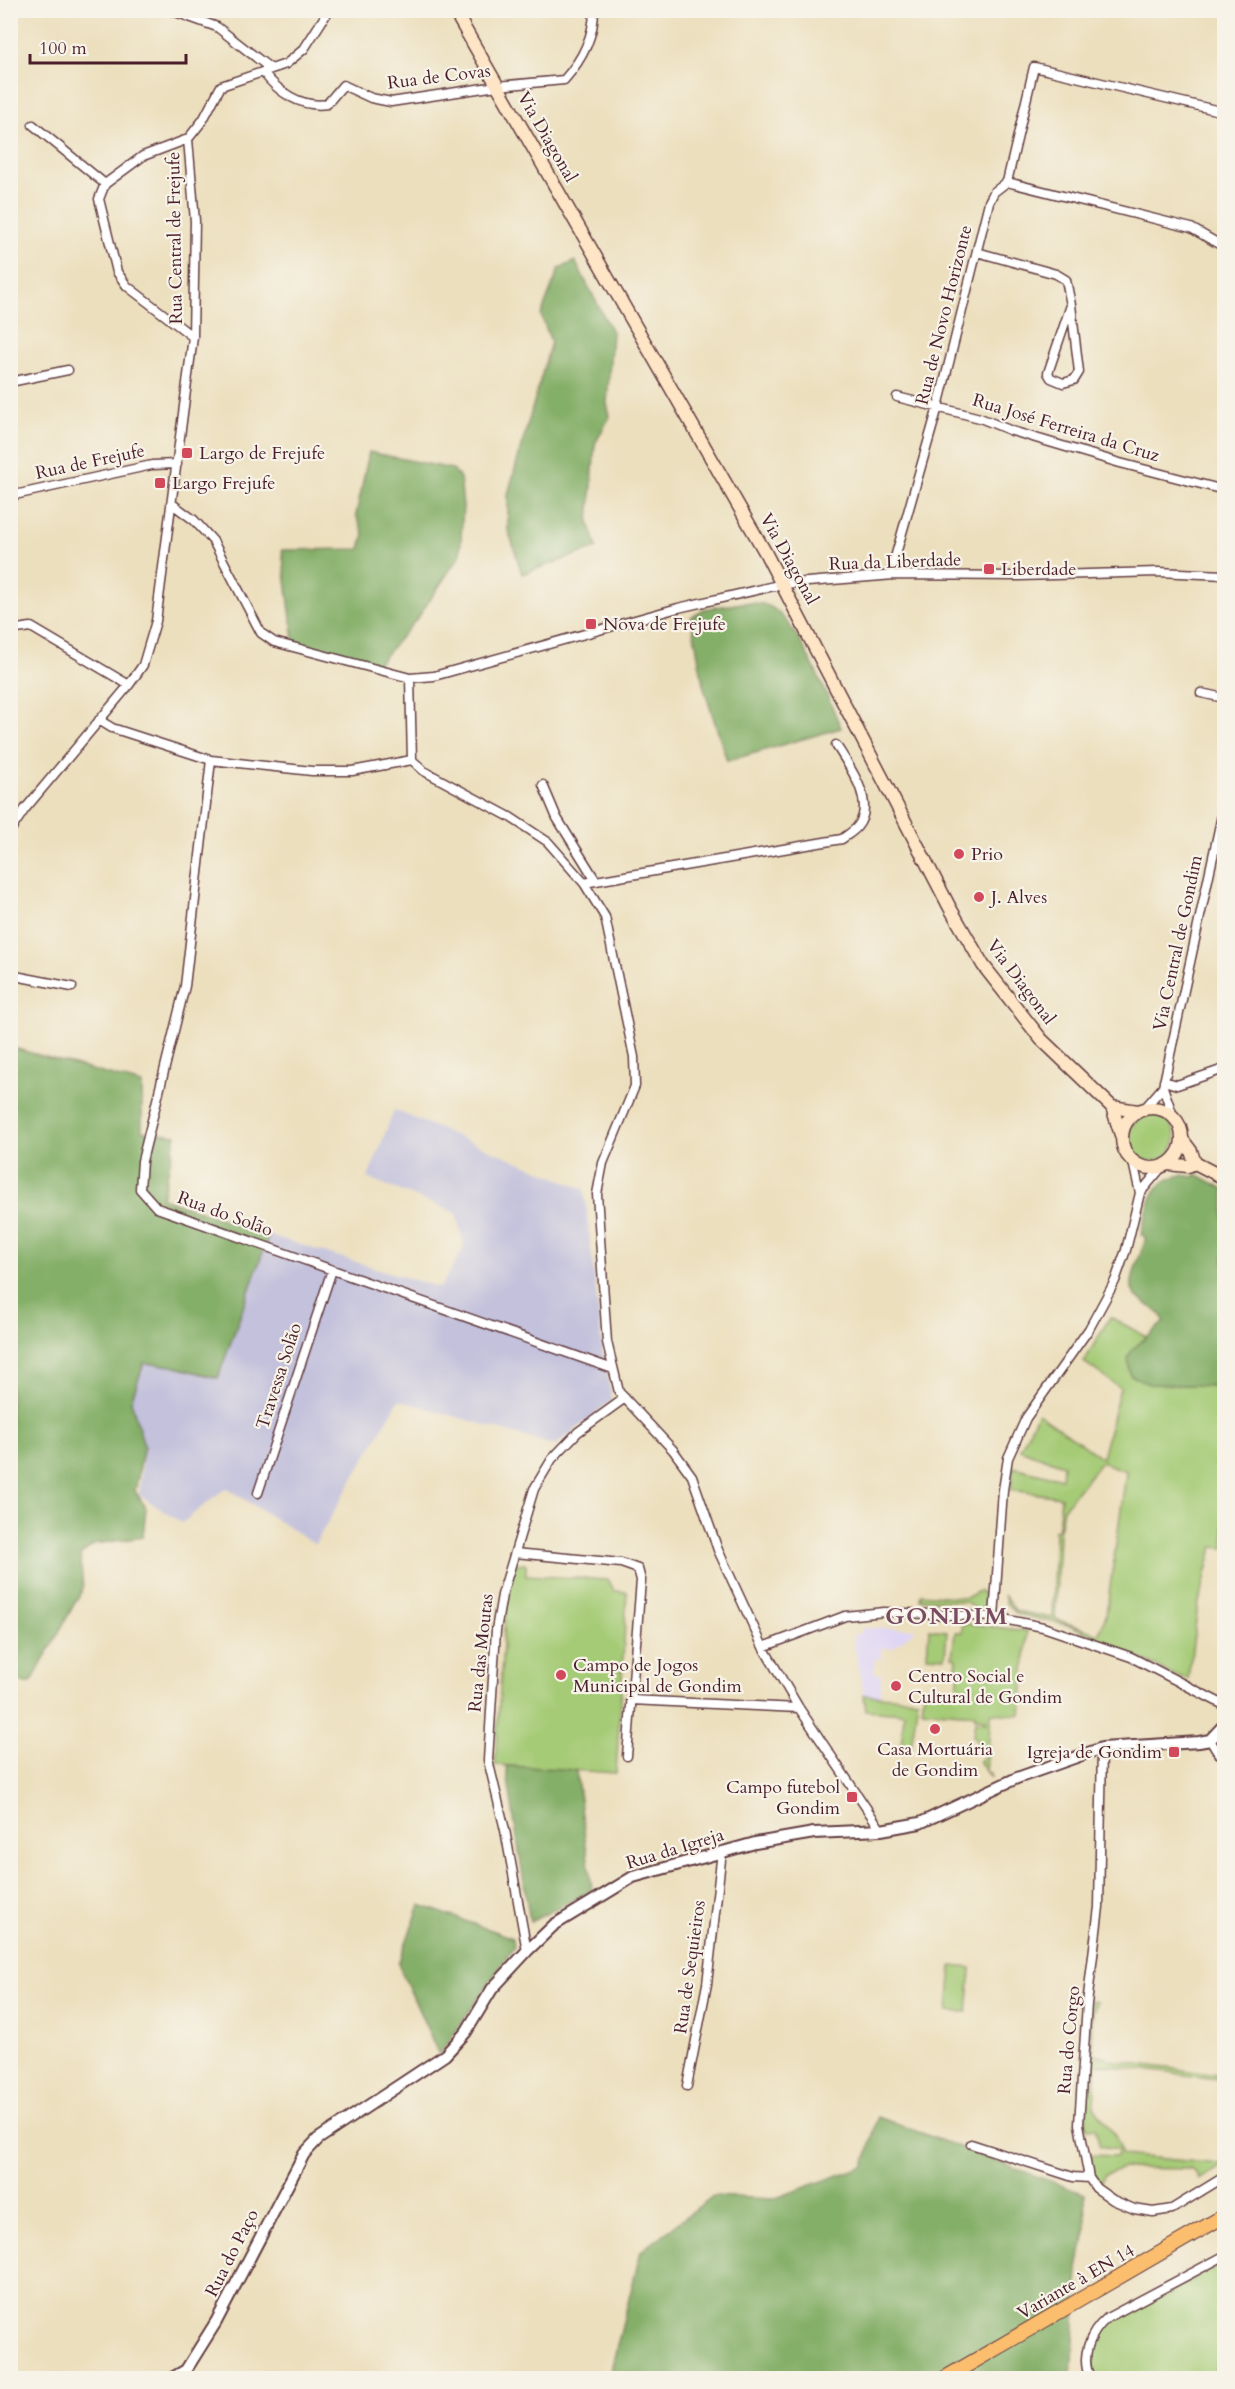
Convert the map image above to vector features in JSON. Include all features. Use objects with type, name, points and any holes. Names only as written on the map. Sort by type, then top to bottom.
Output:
[{"type":"main road","name":"Via Diagonal","points":[[454,10],[783,584],[950,908],[983,965],[1041,1039],[1112,1107],[1126,1154],[1133,1162]]},
{"type":"main road","points":[[1112,1107],[1141,1110],[1158,1108],[1173,1116],[1179,1125],[1182,1139],[1196,1163],[1224,1178]]},
{"type":"main road","points":[[1121,1135],[1130,1116],[1141,1110]]},
{"type":"main road","points":[[1164,1165],[1178,1154],[1182,1139]]},
{"type":"main road","points":[[1133,1162],[1142,1167],[1188,1166],[1196,1163]]},
{"type":"main road","name":"Variante à EN 14","points":[[945,2379],[1224,2216]]},
{"type":"street","points":[[170,10],[217,27],[267,71]]},
{"type":"street","name":"Rua Central de Frejufe","points":[[177,464],[193,337],[195,221],[188,139],[203,120],[221,86],[286,64],[303,49],[329,10]]},
{"type":"street","name":"Rua de Covas","points":[[267,71],[286,95],[314,106],[327,104],[343,85],[371,98],[391,102],[497,86],[564,80],[577,66],[588,45],[594,10]]},
{"type":"street","name":"Rua de Novo Horizonte","points":[[890,575],[938,407],[989,202],[994,192],[1007,182],[1034,68],[1224,112]]},
{"type":"street","points":[[33,125],[105,184]]},
{"type":"street","points":[[188,139],[143,156],[105,184],[99,199],[117,272],[128,286],[193,337]]},
{"type":"street","points":[[1007,182],[1191,228],[1224,247]]},
{"type":"street","points":[[977,252],[1056,274],[1066,280],[1070,289],[1079,372],[1074,380],[1063,383],[1050,378],[1048,373],[1071,305]]},
{"type":"street","points":[[10,382],[68,370]]},
{"type":"street","name":"Rua José Ferreira da Cruz","points":[[897,397],[980,418],[1012,431],[1120,463],[1224,490]]},
{"type":"street","points":[[10,831],[25,809],[129,685],[143,664],[156,621],[177,464]]},
{"type":"street","name":"Rua de Frejufe","points":[[10,496],[152,465],[177,464]]},
{"type":"street","points":[[171,503],[194,520],[213,542],[261,633],[274,642],[410,678],[412,760],[424,771],[510,817],[549,842],[584,883],[605,917],[634,1057],[635,1086],[603,1163],[597,1194],[607,1342],[619,1392],[673,1450],[692,1476],[718,1550],[763,1647],[799,1708],[880,1830]]},
{"type":"street","name":"Rua da Liberdade","points":[[410,678],[435,676],[678,608],[783,584],[890,575],[1019,576],[1158,572],[1224,575]]},
{"type":"street","points":[[10,630],[32,627],[129,685]]},
{"type":"street","points":[[1202,693],[1224,698]]},
{"type":"street","points":[[99,720],[112,729],[211,760],[312,771],[352,771],[412,760]]},
{"type":"street","points":[[584,883],[842,839],[858,826],[865,809],[858,783],[836,745]]},
{"type":"street","name":"Rua do Solão","points":[[211,760],[185,986],[142,1161],[140,1189],[157,1208],[613,1369]]},
{"type":"street","points":[[543,785],[562,828],[596,881]]},
{"type":"street","name":"Via Central de Gondim","points":[[1141,1110],[1164,1084],[1224,806]]},
{"type":"street","points":[[10,975],[72,987]]},
{"type":"street","points":[[1173,1116],[1164,1084],[1177,1085],[1224,1069]]},
{"type":"street","points":[[1133,1162],[1140,1193]]},
{"type":"street","points":[[994,1617],[1004,1479],[1011,1448],[1026,1418],[1089,1329],[1111,1291],[1123,1260],[1140,1193],[1164,1165]]},
{"type":"street","name":"Travessa Solão","points":[[258,1493],[332,1270]]},
{"type":"street","name":"Rua das Moutas","points":[[527,1951],[505,1830],[488,1760],[496,1629],[502,1595],[534,1489],[552,1459],[578,1432],[625,1398]]},
{"type":"street","points":[[515,1553],[621,1563],[638,1569],[641,1580],[627,1756]]},
{"type":"street","points":[[763,1647],[845,1616],[884,1611],[994,1617],[1043,1628],[1131,1658],[1224,1705]]},
{"type":"street","points":[[632,1700],[799,1708]]},
{"type":"street","points":[[1224,1725],[1210,1740],[1218,1753],[1224,1756]]},
{"type":"street","name":"Rua da Igreja","points":[[318,2139],[445,2055],[466,2032],[492,1989],[554,1925],[633,1877],[722,1851],[814,1833],[880,1830],[920,1824],[1017,1778],[1102,1748],[1210,1740]]},
{"type":"street","name":"Rua do Corgo","points":[[1089,2178],[1079,2124],[1087,2004],[1099,1907],[1102,1748]]},
{"type":"street","name":"Rua de Sequieiros","points":[[687,2086],[707,1984],[722,1851]]},
{"type":"street","name":"Rua do Paço","points":[[172,2379],[186,2370],[216,2322],[281,2194],[304,2154],[318,2139]]},
{"type":"street","points":[[971,2144],[1073,2177],[1089,2178],[1113,2200],[1134,2209],[1153,2212],[1172,2209],[1224,2177]]},
{"type":"street","points":[[1090,2379],[1087,2372],[1087,2349],[1095,2328],[1107,2318],[1224,2256]]},
{"type":"shaded area","points":[[394,1110],[584,1189],[603,1355],[612,1400],[555,1446],[399,1400],[315,1544],[226,1488],[182,1523],[139,1495],[144,1446],[131,1401],[144,1363],[171,1366],[218,1378],[269,1235],[440,1288],[464,1247],[456,1213],[368,1178]]},
{"type":"shaded area","points":[[862,1628],[916,1629],[893,1648],[881,1648],[881,1659],[875,1658],[874,1673],[881,1674],[880,1696],[864,1695],[852,1635],[861,1633]]},
{"type":"green space","points":[[575,261],[612,332],[607,404],[610,416],[595,444],[589,522],[597,548],[522,574],[508,529],[508,494],[551,342],[541,315],[559,269]]},
{"type":"green space","points":[[369,452],[452,469],[460,478],[463,506],[460,555],[419,616],[377,665],[294,641],[282,550],[360,549],[364,534],[356,515]]},
{"type":"green space","points":[[742,603],[766,605],[784,618],[812,664],[841,728],[727,761],[704,688],[691,617],[704,609]]},
{"type":"green space","points":[[10,1047],[142,1084],[142,1131],[176,1135],[162,1198],[269,1235],[218,1378],[172,1366],[144,1363],[131,1401],[144,1446],[135,1491],[146,1508],[143,1537],[95,1544],[80,1555],[83,1588],[31,1683],[11,1683]]},
{"type":"green space","points":[[1152,1115],[1168,1122],[1175,1138],[1168,1154],[1152,1161],[1136,1154],[1129,1138],[1136,1122]]},
{"type":"green space","points":[[1196,1174],[1224,1189],[1224,1386],[1149,1384],[1130,1375],[1128,1357],[1133,1349],[1164,1322],[1157,1311],[1135,1295],[1132,1290],[1134,1272],[1145,1241],[1145,1236],[1141,1235],[1146,1215],[1152,1196],[1157,1189],[1164,1182],[1183,1175],[1194,1177]]},
{"type":"green space","points":[[1110,1317],[1147,1337],[1133,1349],[1149,1384],[1224,1386],[1224,1548],[1213,1547],[1198,1606],[1188,1679],[1174,1675],[1072,1626],[1017,1614],[1006,1603],[1004,1595],[1016,1611],[1052,1618],[1055,1530],[1058,1529],[1061,1497],[1011,1490],[1013,1467],[1062,1479],[1063,1465],[1020,1449],[1038,1413],[1102,1458],[1120,1388],[1084,1362]],"holes":[[[1101,1462],[1126,1471],[1106,1615],[1099,1634],[1055,1619],[1059,1531],[1063,1509]]]},
{"type":"green space","name":"Campo de Jogos Municipal de Gondim","points":[[526,1564],[526,1575],[607,1580],[615,1591],[627,1592],[616,1773],[495,1765],[507,1584],[515,1565]]},
{"type":"green space","points":[[979,1591],[985,1596],[986,1603],[982,1609],[977,1610],[966,1602],[920,1599],[921,1594],[966,1598]]},
{"type":"green space","points":[[962,1623],[1027,1631],[1021,1715],[991,1713],[986,1771],[979,1761],[985,1757],[973,1735],[975,1721],[986,1722],[986,1719],[975,1718],[975,1714],[922,1710],[924,1691],[957,1691],[959,1669],[956,1668],[957,1658],[952,1657],[955,1632],[962,1632]]},
{"type":"green space","points":[[929,1629],[947,1631],[945,1657],[927,1656]]},
{"type":"green space","points":[[864,1695],[918,1699],[911,1747],[901,1747],[904,1713],[866,1710]]},
{"type":"green space","points":[[506,1766],[576,1770],[592,1890],[530,1922]]},
{"type":"green space","points":[[420,1905],[513,1938],[514,1947],[439,2055],[398,1964]]},
{"type":"green space","points":[[952,1966],[971,1968],[967,2012],[948,2011]]},
{"type":"green space","points":[[1091,2001],[1097,2002],[1092,2020],[1094,2053],[1109,2060],[1224,2076],[1224,2080],[1096,2064],[1094,2106],[1114,2135],[1122,2155],[1218,2164],[1224,2162],[1224,2165],[1199,2180],[1196,2173],[1190,2169],[1123,2168],[1104,2175],[1100,2183],[1089,2168],[1089,2155],[1117,2156],[1118,2149],[1100,2146],[1095,2128],[1086,2129]]},
{"type":"green space","points":[[878,2117],[1085,2194],[1086,2227],[1078,2269],[1072,2378],[615,2378],[610,2374],[641,2251],[713,2196],[773,2199],[864,2166]]},
{"type":"green space","points":[[1224,2263],[1224,2344],[1212,2378],[1093,2377],[1089,2363],[1090,2350],[1103,2326]]},
{"type":"place","name":"Largo de Frejufe","points":[[187,453]]},
{"type":"place","name":"Largo Frejufe","points":[[160,483]]},
{"type":"place","name":"Liberdade","points":[[989,569]]},
{"type":"place","name":"Nova de Frejufe","points":[[591,624]]},
{"type":"place","name":"Prio","points":[[959,854]]},
{"type":"place","name":"J. Alves","points":[[979,897]]},
{"type":"place","name":"Campo de Jogos Municipal de Gondim","points":[[561,1675]]},
{"type":"place","name":"Centro Social e Cultural de Gondim","points":[[896,1686]]},
{"type":"place","name":"Casa Mortuária de Gondim","points":[[935,1729]]},
{"type":"place","name":"Igreja de Gondim","points":[[1174,1752]]},
{"type":"place","name":"Campo futebol Gondim","points":[[852,1797]]},
{"type":"district","name":"GONDIM","points":[[947,1616]]}]
